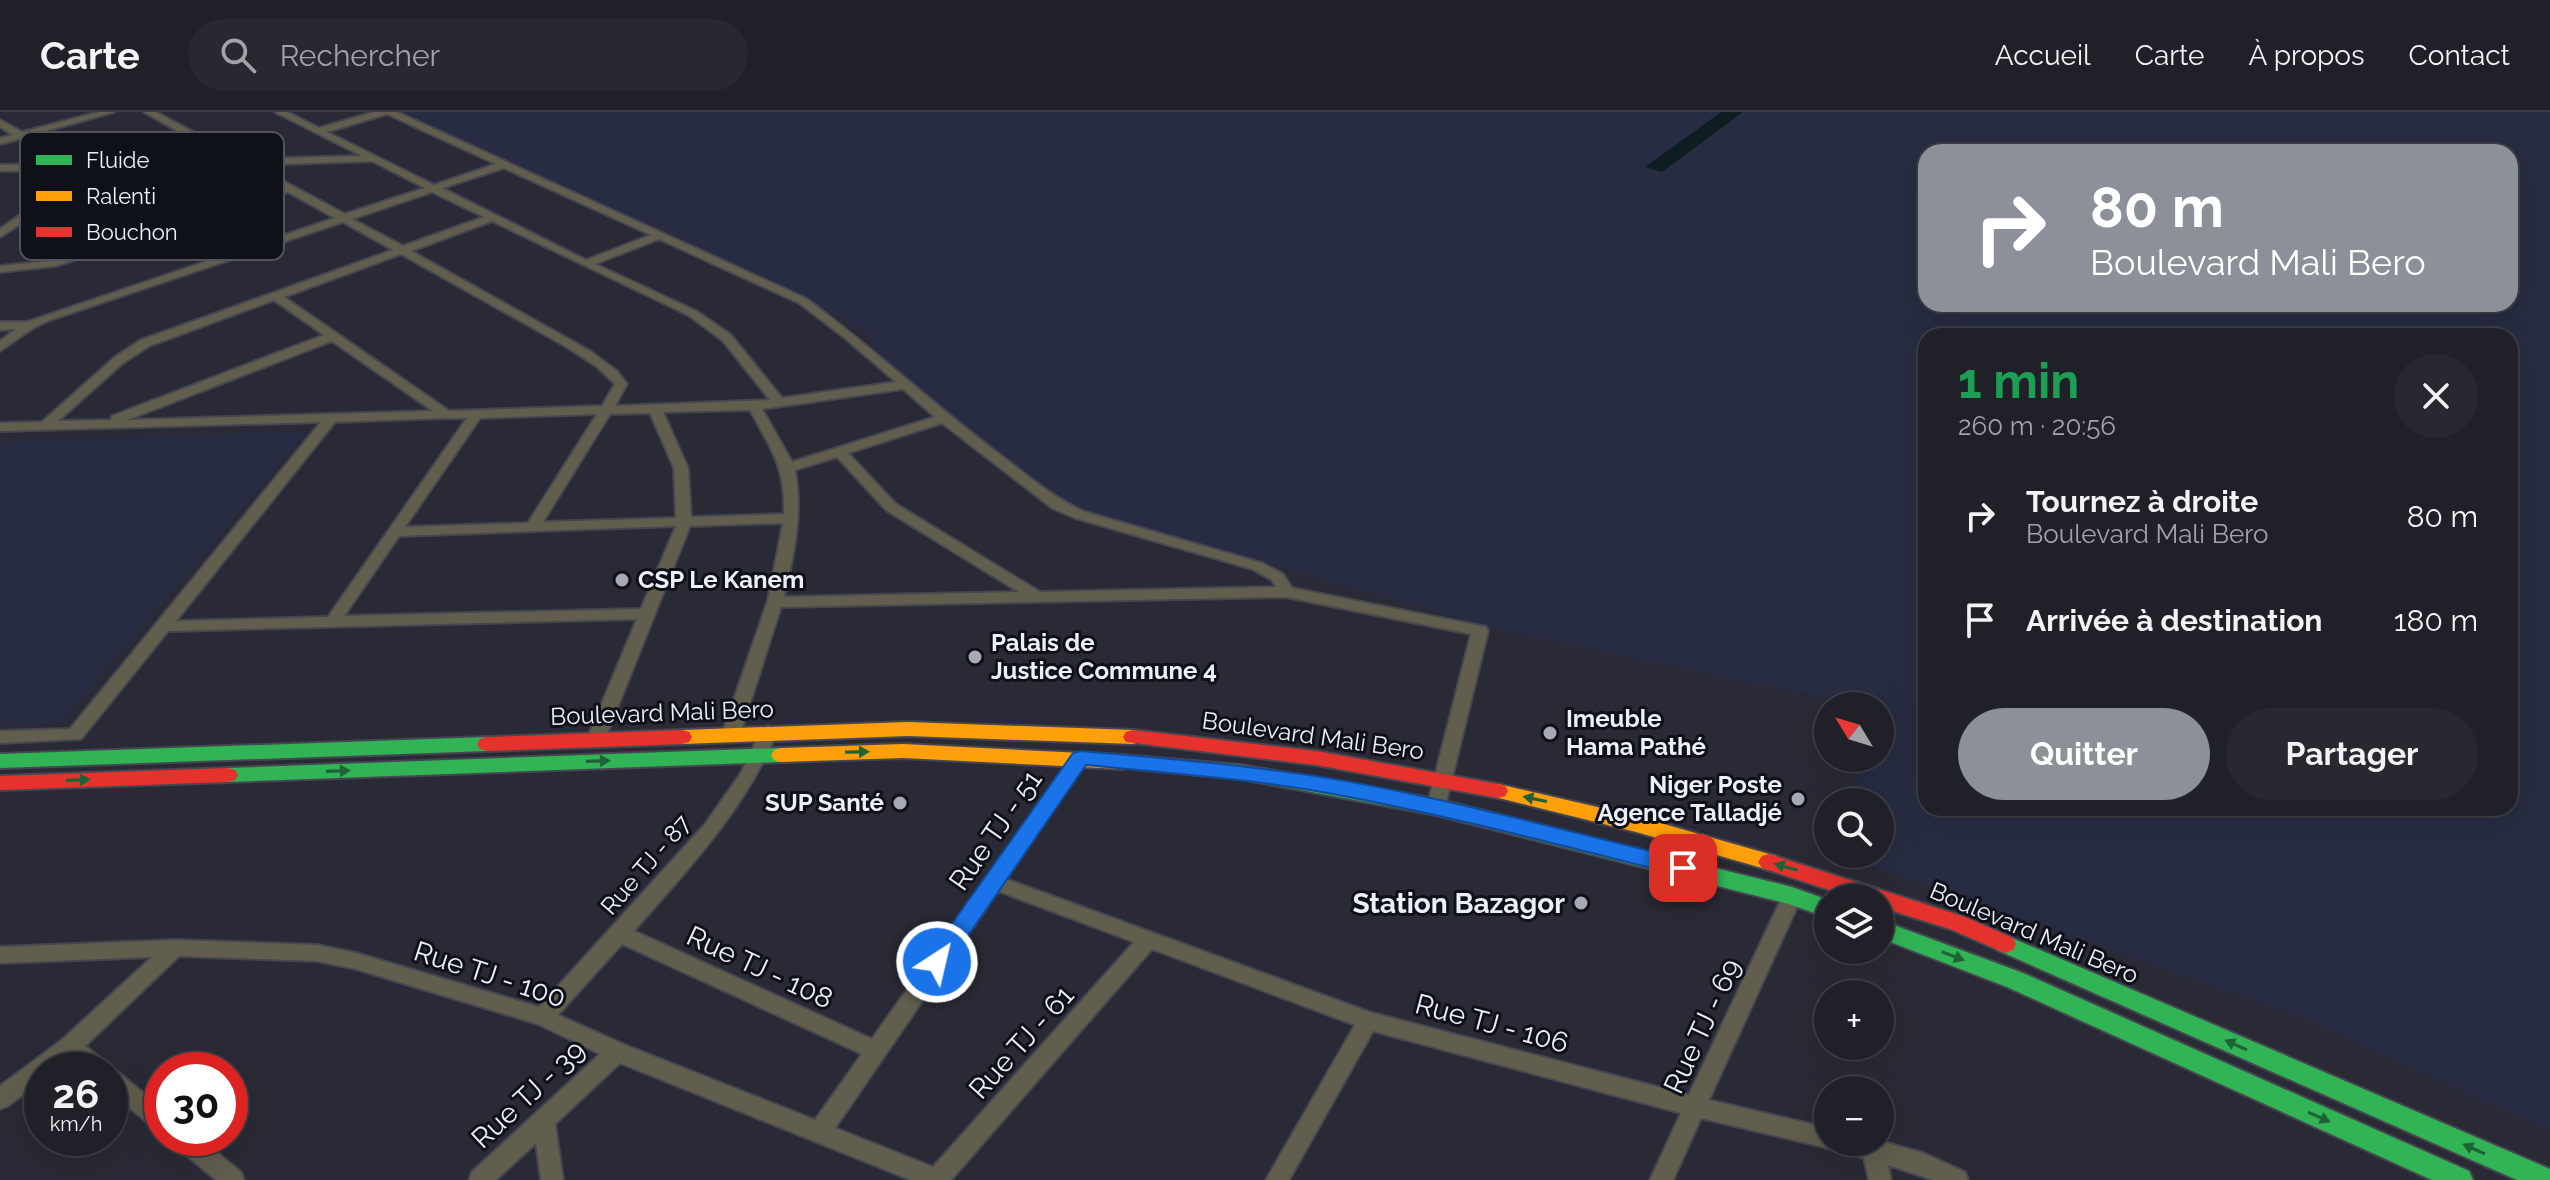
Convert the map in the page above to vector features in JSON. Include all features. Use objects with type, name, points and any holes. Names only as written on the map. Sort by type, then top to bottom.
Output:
[{"type":"main road","name":"Boulevard Mali Bero","points":[[0,761],[908,729],[1094,734],[1231,746],[1443,778],[1558,804],[1796,869],[1957,923],[2546,1180]]},
{"type":"main road","name":"Boulevard Mali Bero","points":[[0,783],[903,751],[1080,758],[1241,772],[1436,807],[1814,904]]},
{"type":"main road","name":"Boulevard Mali Bero","points":[[1894,934],[2015,980],[2460,1180]]},
{"type":"street","points":[[32,132],[109,112]]},
{"type":"street","points":[[149,112],[186,132]]},
{"type":"street","points":[[280,112],[491,218],[692,313],[713,326],[742,354],[780,404]]},
{"type":"street","points":[[319,131],[384,112]]},
{"type":"street","points":[[390,112],[803,301],[850,336],[944,418],[1066,509],[1257,566],[1278,577],[1286,592]]},
{"type":"street","points":[[0,123],[20,135]]},
{"type":"street","points":[[0,141],[20,135]]},
{"type":"street","points":[[284,161],[374,159]]},
{"type":"street","points":[[284,238],[505,164]]},
{"type":"street","points":[[0,168],[20,167]]},
{"type":"street","points":[[284,184],[574,347],[616,376],[621,384],[619,390],[603,410],[532,528]]},
{"type":"street","points":[[284,190],[291,188]]},
{"type":"street","points":[[46,425],[119,360],[145,343],[491,218]]},
{"type":"street","points":[[0,234],[20,220]]},
{"type":"street","points":[[586,264],[661,235]]},
{"type":"street","points":[[0,269],[64,260]]},
{"type":"street","points":[[0,326],[29,325],[220,260]]},
{"type":"street","points":[[275,296],[447,415]]},
{"type":"street","points":[[0,347],[29,325]]},
{"type":"street","points":[[104,424],[333,336]]},
{"type":"street","points":[[0,427],[754,406],[904,385]]},
{"type":"street","points":[[731,734],[775,602],[792,518],[788,468],[754,406]]},
{"type":"street","points":[[596,739],[684,524],[681,468],[655,409]]},
{"type":"street","points":[[334,620],[476,414]]},
{"type":"street","points":[[0,737],[75,735],[331,418]]},
{"type":"street","points":[[788,468],[944,418]]},
{"type":"street","points":[[841,453],[891,507],[1035,595]]},
{"type":"street","points":[[395,532],[792,518]]},
{"type":"street","points":[[775,602],[1286,592],[1480,631],[1436,807]]},
{"type":"street","points":[[162,626],[648,614]]},
{"type":"street","name":"Rue TJ - 87","points":[[543,1017],[726,812],[745,785],[768,732]]},
{"type":"street","name":"Rue TJ - 51","points":[[819,1133],[1080,758]]},
{"type":"street","name":"Rue TJ - 106","points":[[993,882],[1368,1021],[1814,1135]]},
{"type":"street","name":"Rue TJ - 69","points":[[1661,1180],[1792,896]]},
{"type":"street","name":"Rue TJ - 108","points":[[620,934],[876,1051]]},
{"type":"street","name":"Rue TJ - 61","points":[[936,1180],[1147,941]]},
{"type":"street","points":[[0,1099],[70,1046],[175,948]]},
{"type":"street","name":"Rue TJ - 100","points":[[0,955],[175,948],[317,953],[356,961],[543,1017],[617,1052],[936,1180]]},
{"type":"street","points":[[1277,1180],[1368,1021]]},
{"type":"street","points":[[70,1046],[77,1052]]},
{"type":"street","name":"Rue TJ - 39","points":[[480,1180],[617,1052]]},
{"type":"street","points":[[128,1094],[144,1106]]},
{"type":"street","points":[[544,1122],[552,1180]]},
{"type":"street","points":[[1894,1155],[1923,1164],[1957,1180]]},
{"type":"street","points":[[204,1156],[233,1180]]},
{"type":"street","points":[[1875,1156],[1880,1180]]},
{"type":"shaded area","points":[[401,112],[2550,112],[2550,1131],[2301,1017],[1878,868],[1894,868],[1894,788],[1852,788],[1855,772],[1894,772],[1894,692],[1814,692],[1814,696],[1492,628],[1060,505],[890,370],[868,333],[759,276]]},
{"type":"shaded area","points":[[1721,112],[1743,112],[1662,172],[1645,167]]},
{"type":"shaded area","points":[[308,431],[60,723],[0,725],[0,442]]},
{"type":"traffic: fast","points":[[0,761],[487,744]]},
{"type":"traffic: fast","points":[[228,775],[781,755]]},
{"type":"traffic: fast","points":[[1122,762],[1241,772],[1436,807],[1814,904]]},
{"type":"traffic: fast","points":[[1894,934],[2015,980],[2460,1180]]},
{"type":"traffic: fast","points":[[2005,944],[2546,1180]]},
{"type":"traffic: slow","points":[[682,737],[908,729],[1133,737]]},
{"type":"traffic: slow","points":[[781,755],[903,751],[1122,762]]},
{"type":"traffic: slow","points":[[1498,791],[1636,824],[1769,862]]},
{"type":"traffic: jam","points":[[487,744],[682,737]]},
{"type":"traffic: jam","points":[[1133,737],[1316,758],[1408,772],[1498,791]]},
{"type":"traffic: jam","points":[[0,783],[228,775]]},
{"type":"traffic: jam","points":[[1769,862],[1957,923],[2005,944]]},
{"type":"place","name":"CSP Le Kanem","points":[[622,580]]},
{"type":"place","name":"Palais de Justice Commune 4","points":[[975,657]]},
{"type":"place","name":"Imeuble Hama Pathé","points":[[1550,733]]},
{"type":"place","name":"Niger Poste Agence Talladjé","points":[[1798,799]]},
{"type":"place","name":"SUP Santé","points":[[900,803]]},
{"type":"place","name":"Station Bazagor","points":[[1581,903]]},
{"type":"route","points":[[937,962],[1080,758],[1241,772],[1331,786],[1436,807],[1683,868]]}]
